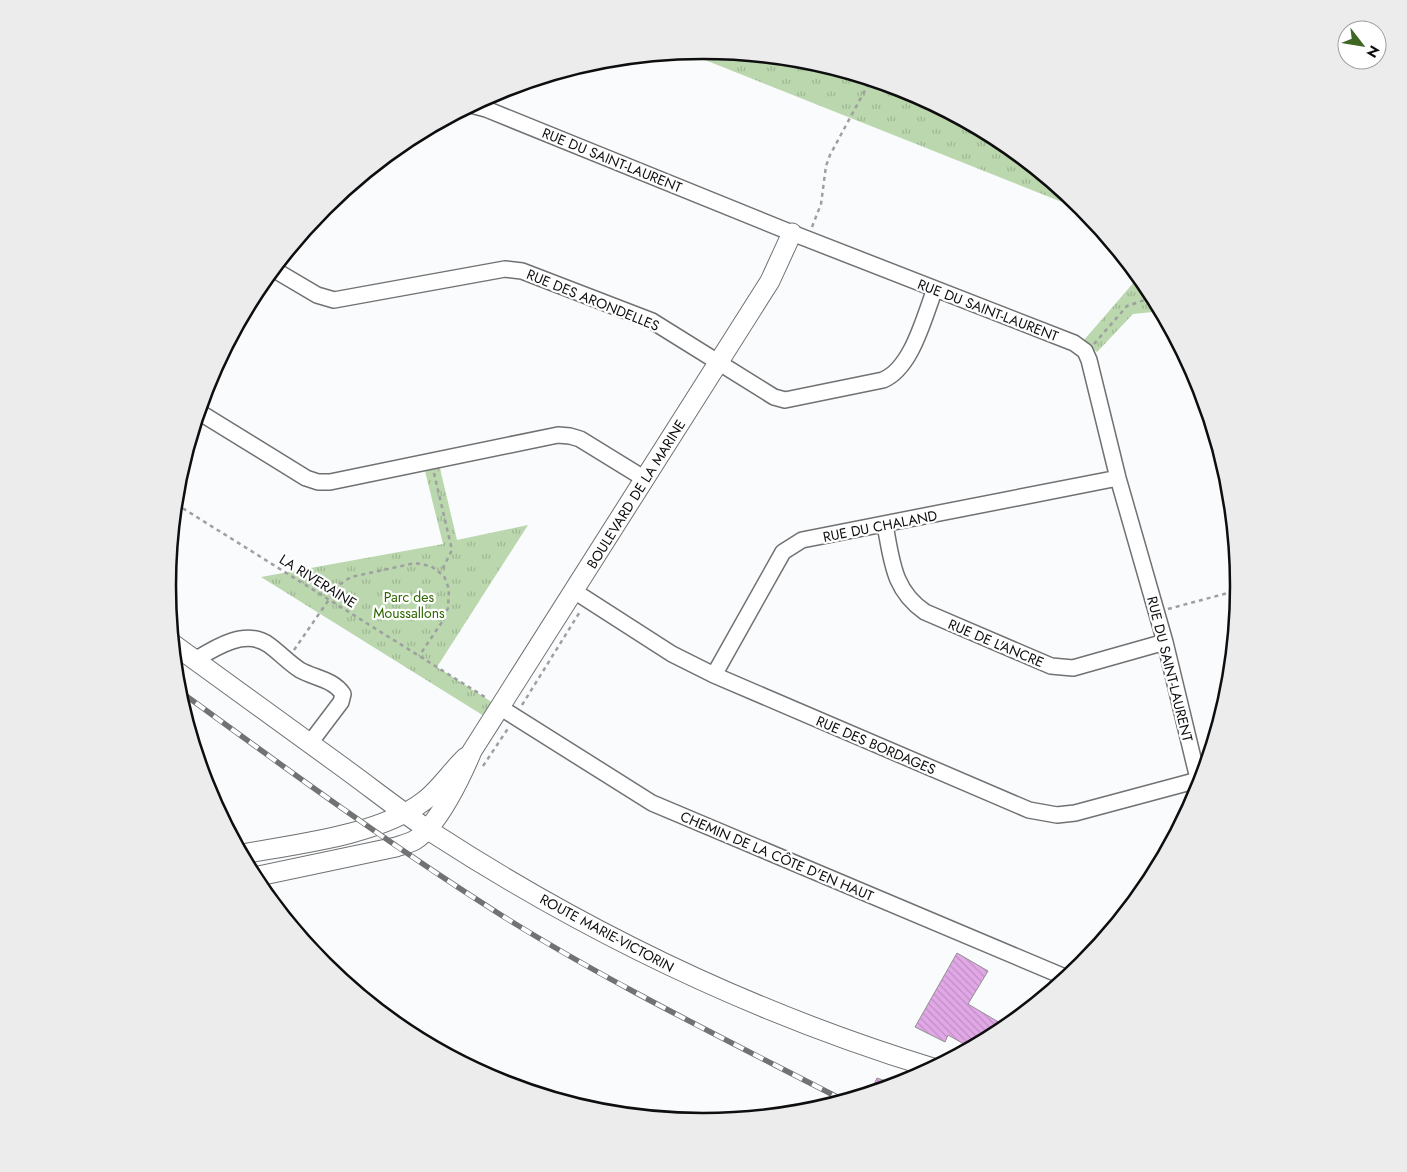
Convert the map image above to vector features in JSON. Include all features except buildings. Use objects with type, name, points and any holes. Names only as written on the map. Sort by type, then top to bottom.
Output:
[{"type":"street","name":"RUE DU SAINT-LAURENT","points":[[481,108],[792,233],[1074,343],[1084,351],[1089,360],[1118,478],[1165,642],[1196,773]]},
{"type":"street","name":"BOULEVARD DE LA MARINE","points":[[249,853],[368,828],[406,813],[426,800],[508,712],[581,596],[645,479],[770,282],[792,233]]},
{"type":"street","name":"RUE DES ARONDELLES","points":[[280,272],[317,295],[334,300],[505,269],[522,271],[652,321],[774,397],[785,400],[883,380],[895,374],[906,360],[935,289]]},
{"type":"street","points":[[205,415],[306,478],[318,482],[330,482],[558,435],[570,436],[645,479]]},
{"type":"street","name":"RUE DU CHALAND","points":[[714,675],[783,552],[791,545],[802,540],[1118,478]]},
{"type":"street","name":"RUE DE L'ANCRE","points":[[885,525],[896,577],[902,591],[912,603],[924,612],[1051,666],[1073,668],[1165,642]]},
{"type":"street","name":"RUE DES BORDAGES","points":[[581,596],[672,654],[714,675],[1029,810],[1041,813],[1075,813],[1192,786]]},
{"type":"street","points":[[194,660],[215,647],[243,638],[255,638],[268,644],[302,671],[338,687],[343,694],[341,702],[310,743]]},
{"type":"street","name":"ROUTE MARIE-VICTORIN","points":[[180,650],[427,828],[559,909],[668,966],[780,1015],[924,1065]]},
{"type":"street","name":"CHEMIN DE LA CÔTE D'EN HAUT","points":[[508,712],[652,803],[1059,975]]},
{"type":"street","name":"BOULEVARD DE LA MARINE","points":[[262,874],[396,847],[415,839],[427,828],[456,789],[472,751]]},
{"type":"path","points":[[792,233],[811,229],[821,204],[826,166],[830,154],[868,85]]},
{"type":"path","points":[[1084,351],[1097,342],[1127,306],[1146,299]]},
{"type":"path","points":[[432,461],[452,550],[440,573]]},
{"type":"path","name":"LA RIVERAINE","points":[[182,508],[508,712]]},
{"type":"path","points":[[287,660],[339,584],[351,577],[415,563],[431,566],[444,576],[449,589],[448,608],[419,656]]},
{"type":"path","points":[[1156,612],[1231,592]]},
{"type":"path","points":[[508,712],[581,596]]},
{"type":"green space","points":[[703,59],[772,63],[806,69],[873,87],[905,99],[967,129],[1024,168],[1066,204]]},
{"type":"green space","points":[[1134,282],[1154,312],[1133,314],[1097,352],[1084,340]]},
{"type":"green space","name":"Parc des Moussallons","points":[[438,460],[457,540],[528,525],[437,667],[501,708],[492,721],[261,577],[443,544],[423,463]]},
{"type":"railway","points":[[188,697],[378,833],[501,915],[585,965],[835,1096]]}]
